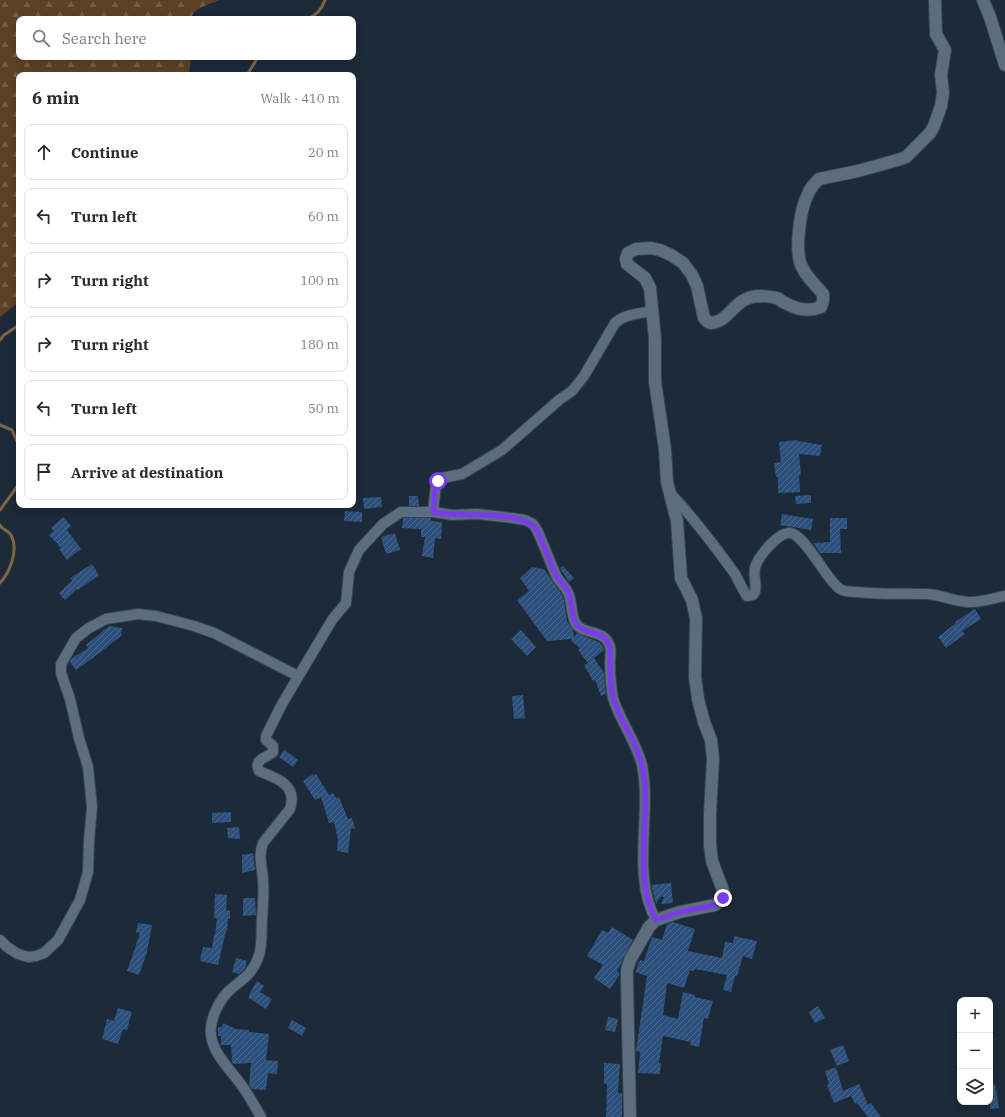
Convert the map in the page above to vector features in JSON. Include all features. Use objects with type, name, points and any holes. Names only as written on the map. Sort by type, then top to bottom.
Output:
[{"type":"street","points":[[630,1117],[627,970],[630,960],[649,927],[656,920],[680,912],[715,905],[723,898],[724,892],[712,861],[710,845],[713,759],[711,740],[704,722],[695,677],[695,609],[681,578],[677,521],[667,482],[665,449],[656,388],[655,339],[649,284],[645,278],[628,266],[626,262],[626,254],[631,250],[651,248],[671,255],[684,263],[697,286],[704,318],[711,324],[721,320],[745,299],[757,296],[778,298],[797,309],[816,309],[821,307],[823,294],[805,273],[798,260],[803,205],[808,192],[819,179],[858,171],[902,159],[906,157],[930,133],[941,106],[943,89],[941,75],[945,50],[936,34],[935,0]]},
{"type":"street","points":[[983,0],[1005,65]]},
{"type":"street","points":[[433,512],[436,484],[438,481],[442,478],[462,474],[502,450],[578,385],[615,323],[625,317],[652,311]]},
{"type":"street","points":[[670,494],[688,512],[712,541],[727,565],[735,574],[747,596],[753,595],[755,592],[754,570],[759,558],[769,546],[785,534],[789,533],[798,537],[838,587],[846,591],[879,594],[929,594],[962,602],[973,602],[1005,596]]},
{"type":"street","points":[[261,1117],[243,1087],[215,1049],[211,1035],[211,1024],[214,1012],[230,990],[242,982],[252,970],[259,956],[261,943],[263,886],[260,850],[290,809],[292,798],[291,791],[280,779],[260,771],[257,765],[259,760],[273,752],[273,746],[266,740],[266,736],[298,676],[332,620],[346,603],[349,572],[359,550],[383,524],[396,515],[406,512],[433,512],[452,515],[477,514],[525,520],[533,524],[537,530],[557,577],[569,594],[574,622],[582,629],[603,636],[609,644],[613,696],[617,708],[637,749],[642,766],[645,800],[645,877],[648,900],[651,911],[656,920]]},
{"type":"street","points":[[0,940],[7,947],[18,954],[28,957],[44,953],[58,940],[80,900],[88,872],[92,807],[88,767],[79,738],[70,699],[61,673],[61,664],[76,638],[89,628],[106,619],[138,614],[156,616],[214,633],[298,676]]},
{"type":"green space","points":[[0,0],[220,0],[199,9],[192,16],[16,16],[16,60],[191,60],[189,72],[16,72],[16,304],[0,317]]},
{"type":"building","points":[[797,440],[822,445],[820,456],[799,454],[801,475],[799,475],[800,492],[778,493],[778,477],[776,477],[774,463],[781,462],[779,442]]},
{"type":"building","points":[[811,495],[811,503],[796,504],[795,496]]},
{"type":"building","points":[[409,496],[418,496],[419,506],[409,506]]},
{"type":"building","points":[[381,497],[382,507],[364,509],[363,498]]},
{"type":"building","points":[[345,511],[362,512],[362,522],[344,521]]},
{"type":"building","points":[[782,514],[813,519],[811,530],[780,525]]},
{"type":"building","points":[[63,517],[71,526],[67,530],[81,549],[67,560],[59,549],[61,548],[49,535],[54,531],[51,528]]},
{"type":"building","points":[[403,518],[431,518],[431,521],[442,522],[441,539],[435,538],[433,558],[422,556],[425,537],[421,537],[421,529],[402,528]]},
{"type":"building","points":[[830,518],[847,518],[847,529],[840,529],[841,553],[820,553],[814,544],[830,542]]},
{"type":"building","points":[[395,533],[400,550],[386,554],[381,537]]},
{"type":"building","points":[[92,564],[99,575],[78,590],[77,589],[65,600],[59,593],[72,581],[70,578]]},
{"type":"building","points":[[563,566],[574,578],[569,582],[560,568]]},
{"type":"building","points":[[532,567],[544,569],[561,593],[564,600],[567,621],[573,630],[574,638],[577,633],[599,642],[603,647],[604,650],[594,658],[604,673],[606,694],[601,696],[595,680],[593,681],[584,665],[588,663],[578,650],[580,648],[571,641],[572,639],[547,641],[517,600],[529,591],[520,578]]},
{"type":"building","points":[[975,609],[981,619],[962,631],[965,634],[946,648],[938,637],[956,623],[955,622]]},
{"type":"building","points":[[109,626],[122,628],[121,636],[76,670],[70,662],[71,659],[88,648],[86,645]]},
{"type":"building","points":[[521,630],[536,647],[527,656],[511,639]]},
{"type":"building","points":[[523,695],[525,718],[514,719],[512,696]]},
{"type":"building","points":[[284,750],[298,760],[293,767],[279,757]]},
{"type":"building","points":[[313,774],[314,777],[316,774],[329,795],[333,793],[336,798],[339,797],[348,819],[352,818],[355,828],[351,829],[348,853],[337,851],[338,840],[334,822],[329,823],[321,797],[315,800],[303,781]]},
{"type":"building","points":[[231,812],[231,822],[212,823],[212,813]]},
{"type":"building","points":[[239,827],[240,839],[228,838],[227,828]]},
{"type":"building","points":[[253,853],[255,870],[242,873],[242,855]]},
{"type":"building","points":[[671,883],[673,903],[661,904],[664,897],[661,896],[656,904],[651,885]]},
{"type":"building","points":[[215,894],[227,895],[226,910],[230,911],[230,919],[228,919],[227,931],[218,965],[200,961],[203,947],[212,948],[215,935],[217,918],[214,918]]},
{"type":"building","points":[[243,898],[255,898],[256,915],[243,916]]},
{"type":"building","points":[[673,922],[695,929],[688,951],[722,958],[725,942],[733,943],[734,936],[757,941],[752,959],[743,956],[737,976],[735,976],[731,992],[723,990],[727,975],[695,969],[694,971],[690,970],[684,988],[667,983],[663,1015],[678,1019],[683,992],[695,995],[695,997],[713,1001],[708,1019],[704,1018],[699,1047],[690,1045],[691,1042],[663,1036],[659,1063],[661,1063],[660,1074],[638,1073],[640,1052],[636,1051],[647,976],[635,972],[640,960],[644,961],[652,937],[662,940],[667,924]]},
{"type":"building","points":[[138,923],[152,925],[147,952],[139,975],[127,971],[140,933],[136,932]]},
{"type":"building","points":[[612,927],[633,940],[617,971],[620,974],[610,989],[594,978],[603,965],[587,956],[602,930],[608,933]]},
{"type":"building","points":[[236,958],[247,961],[245,968],[239,974],[232,972]]},
{"type":"building","points":[[257,981],[264,986],[260,992],[272,999],[266,1009],[249,998],[249,995]]},
{"type":"building","points":[[818,1006],[825,1018],[815,1023],[809,1012]]},
{"type":"building","points":[[118,1008],[132,1012],[127,1030],[123,1029],[118,1044],[102,1039],[107,1019],[114,1021]]},
{"type":"building","points":[[608,1017],[618,1019],[615,1032],[605,1030]]},
{"type":"building","points":[[292,1020],[306,1028],[302,1036],[288,1028]]},
{"type":"building","points":[[223,1023],[236,1029],[269,1034],[266,1060],[278,1061],[277,1074],[268,1073],[266,1090],[252,1089],[249,1085],[251,1063],[233,1064],[231,1045],[221,1045],[221,1036],[218,1036],[218,1027],[222,1027]]},
{"type":"building","points":[[843,1045],[849,1061],[837,1066],[830,1050]]},
{"type":"building","points":[[604,1063],[620,1064],[618,1093],[622,1093],[622,1117],[606,1117],[607,1084],[604,1084]]},
{"type":"building","points":[[836,1067],[843,1091],[859,1084],[868,1105],[871,1103],[881,1117],[868,1117],[857,1103],[855,1104],[851,1096],[834,1103],[827,1085],[829,1084],[825,1071]]},
{"type":"building","points":[[993,1084],[995,1084],[999,1108],[990,1109],[990,1105],[993,1105]]},
{"type":"waterway","points":[[313,16],[318,12],[325,0]]},
{"type":"waterway","points":[[249,72],[256,60]]},
{"type":"waterway","points":[[0,340],[4,335],[16,327]]},
{"type":"waterway","points":[[0,425],[12,430],[16,439]]},
{"type":"waterway","points":[[0,510],[16,488]]},
{"type":"waterway","points":[[0,525],[11,535],[14,547],[14,554],[10,567],[0,583]]},
{"type":"route","points":[[438,481],[436,484],[433,512],[452,515],[477,514],[512,518],[525,520],[533,524],[546,549],[557,577],[569,594],[574,622],[582,629],[603,636],[607,639],[610,649],[613,696],[617,708],[637,749],[642,766],[645,800],[645,877],[648,900],[651,911],[656,920],[680,912],[715,905],[723,898]]}]
